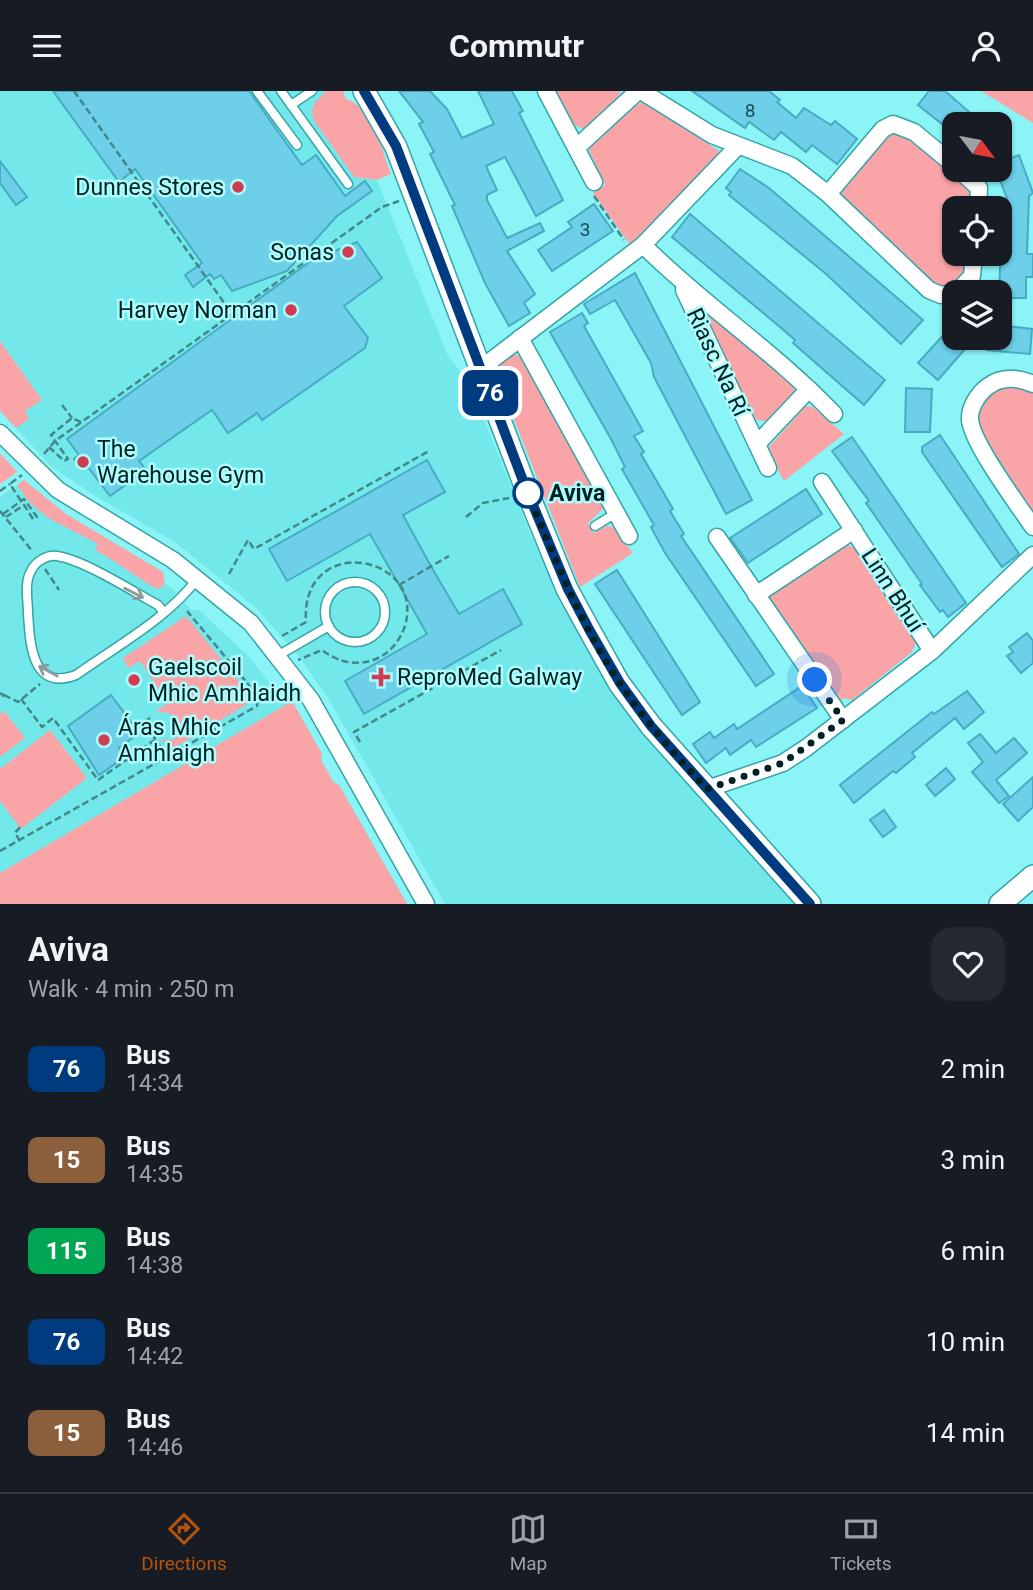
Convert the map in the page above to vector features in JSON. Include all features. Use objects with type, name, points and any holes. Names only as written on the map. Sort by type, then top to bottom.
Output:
[{"type":"street","points":[[364,91],[396,146],[525,486],[568,589],[620,683],[651,726],[810,904]]},
{"type":"street","points":[[546,91],[576,148],[591,185]]},
{"type":"street","points":[[576,148],[640,91],[737,147],[792,166],[828,194],[929,290],[942,295]]},
{"type":"street","points":[[828,194],[883,129],[893,124],[914,132],[942,155]]},
{"type":"street","points":[[480,369],[635,246],[737,147]]},
{"type":"street","name":"Riasc Na Rí","points":[[635,246],[809,389],[834,414]]},
{"type":"street","name":"Riasc Na Rí","points":[[679,281],[701,321],[768,468]]},
{"type":"street","points":[[520,338],[629,536]]},
{"type":"street","points":[[1033,384],[1017,378],[994,382],[976,399],[970,421],[977,440],[1033,527]]},
{"type":"street","name":"Riasc Na Rí","points":[[757,444],[809,389]]},
{"type":"street","points":[[0,433],[58,490],[149,544],[198,578],[239,611],[279,655],[311,700],[426,904]]},
{"type":"street","name":"Linn Bhuí","points":[[822,482],[932,651]]},
{"type":"street","name":"Linn Bhuí","points":[[756,595],[854,530]]},
{"type":"street","points":[[717,537],[843,720]]},
{"type":"street","name":"Linn Bhuí","points":[[707,789],[783,763],[843,720],[932,651],[1033,555]]},
{"type":"street","points":[[1000,904],[1033,876]]},
{"type":"lane","points":[[257,91],[296,145]]},
{"type":"lane","points":[[281,91],[348,184]]},
{"type":"lane","points":[[291,105],[312,91]]},
{"type":"lane","points":[[595,526],[616,513]]},
{"type":"lane","points":[[164,613],[158,605],[55,555],[40,561],[30,572],[27,586],[30,644],[38,666],[55,677],[70,677],[107,653],[164,613],[182,599],[198,578]]},
{"type":"lane","points":[[353,582],[372,587],[384,602],[384,622],[372,637],[353,642],[335,634],[329,626],[326,616],[329,598],[344,585],[353,582]]},
{"type":"lane","points":[[279,655],[329,626]]},
{"type":"path","points":[[74,91],[232,314]]},
{"type":"path","points":[[591,185],[635,246]]},
{"type":"path","points":[[41,458],[55,441],[81,422],[383,207],[399,201]]},
{"type":"path","points":[[62,405],[72,418],[81,422]]},
{"type":"path","points":[[49,447],[65,461],[68,459],[51,435],[72,418]]},
{"type":"path","points":[[229,574],[248,540],[254,549],[429,451]]},
{"type":"path","points":[[0,491],[24,473]]},
{"type":"path","points":[[10,484],[21,501]]},
{"type":"path","points":[[466,517],[483,503],[514,496],[525,486]]},
{"type":"path","points":[[24,499],[37,517],[33,519],[24,505],[3,514],[24,499]]},
{"type":"path","points":[[3,514],[59,590]]},
{"type":"path","points":[[399,585],[449,556]]},
{"type":"path","points":[[279,637],[306,622],[310,591],[332,568],[363,562],[384,570],[399,585],[406,602],[406,620],[400,637],[389,651],[365,662],[338,660],[322,650],[298,660]]},
{"type":"path","points":[[0,851],[168,758],[259,702],[258,696],[187,611]]},
{"type":"path","points":[[360,742],[354,732],[500,650]]},
{"type":"path","points":[[1,695],[18,702],[43,682]]},
{"type":"path","points":[[21,699],[42,727],[52,718],[98,780],[156,739]]},
{"type":"path","points":[[150,718],[144,722],[168,758]]},
{"type":"path","points":[[20,827],[15,833],[20,841]]},
{"type":"shaded area","points":[[0,91],[326,91],[354,177],[377,180],[448,356],[468,381],[533,540],[586,649],[624,710],[794,904],[445,904],[328,698],[297,654],[256,608],[175,542],[97,497],[52,467],[0,411]]},
{"type":"shaded area","points":[[326,91],[343,91],[346,99],[363,110],[375,131],[391,174],[377,180],[354,177],[314,121],[313,107]]},
{"type":"shaded area","points":[[556,91],[620,91],[612,107],[588,129],[571,121]]},
{"type":"shaded area","points":[[981,91],[1033,91],[1033,123]]},
{"type":"shaded area","points":[[644,102],[719,151],[718,156],[631,246],[593,193],[605,185],[588,148],[637,104]]},
{"type":"shaded area","points":[[896,130],[905,133],[942,164],[942,182],[964,182],[973,194],[942,196],[942,266],[967,266],[963,280],[942,280],[942,288],[931,284],[841,197],[842,188],[888,134]]},
{"type":"shaded area","points":[[710,315],[789,378],[796,394],[770,422],[757,420],[745,405],[705,321]]},
{"type":"shaded area","points":[[0,341],[42,400],[25,411],[29,419],[16,428],[0,411]]},
{"type":"shaded area","points":[[513,354],[520,356],[531,370],[604,503],[603,509],[588,523],[594,533],[607,526],[613,527],[633,553],[580,587],[497,376],[497,365]]},
{"type":"shaded area","points":[[1013,385],[1033,390],[1033,513],[979,428],[981,405],[997,390]]},
{"type":"shaded area","points":[[806,406],[813,407],[844,434],[784,481],[769,454],[769,447]]},
{"type":"shaded area","points":[[0,453],[17,472],[0,484]]},
{"type":"shaded area","points":[[24,480],[66,514],[163,572],[165,585],[157,589],[141,580],[95,550],[98,544],[50,519],[31,504],[17,485]]},
{"type":"shaded area","points":[[17,485],[35,502],[172,588],[192,611],[198,609],[249,657],[286,703],[292,701],[322,754],[321,760],[334,783],[339,785],[407,904],[0,904],[0,497]]},
{"type":"shaded area","points":[[847,545],[858,549],[917,640],[912,652],[852,700],[844,698],[839,702],[769,599],[792,575]]},
{"type":"shaded area","points":[[186,616],[254,700],[169,751],[162,739],[173,740],[178,734],[179,723],[172,714],[156,711],[168,703],[140,661],[128,668],[123,658]]},
{"type":"shaded area","points":[[292,701],[322,754],[321,760],[334,783],[339,785],[407,904],[0,904],[0,873]]},
{"type":"shaded area","points":[[4,711],[25,738],[0,757],[0,714]]},
{"type":"shaded area","points":[[50,730],[87,778],[21,829],[0,801],[0,769]]},
{"type":"building","name":"Dunnes Stores","points":[[53,91],[249,91],[302,165],[316,155],[345,196],[365,181],[372,191],[337,216],[287,271],[232,291],[221,275],[214,279],[210,274],[193,287],[185,275],[202,263],[135,169],[119,182]]},
{"type":"building","points":[[399,91],[430,91],[447,109],[462,138],[494,124],[478,91],[512,91],[523,111],[519,113],[563,200],[536,216],[505,157],[486,166],[497,190],[487,195],[487,200],[507,238],[540,223],[544,231],[507,251],[535,294],[524,303],[530,313],[509,326],[485,283],[452,206],[455,205],[430,154],[434,152],[419,124],[423,122]]},
{"type":"building","points":[[692,91],[769,91],[780,100],[777,102],[796,118],[804,108],[831,125],[835,121],[857,139],[837,164],[812,145],[806,152],[781,132],[774,140],[749,122],[745,128]]},
{"type":"building","points":[[929,91],[945,91],[969,112],[942,112],[942,124],[918,105]]},
{"type":"building","points":[[1019,155],[1033,193],[1029,196],[1027,254],[1033,254],[1033,277],[1026,277],[1026,298],[1012,298],[1012,280],[1000,280],[1000,266],[1012,266],[1012,196],[1006,196],[1001,182],[1012,182],[1012,158]]},
{"type":"building","points":[[0,161],[27,197],[16,205],[0,183]]},
{"type":"building","points":[[740,169],[769,188],[923,320],[901,344],[825,273],[729,195],[731,192],[726,188]]},
{"type":"building","points":[[594,204],[613,231],[552,271],[538,250],[572,227],[568,222]]},
{"type":"building","points":[[690,214],[885,380],[864,405],[793,343],[795,340],[672,237]]},
{"type":"building","points":[[357,242],[382,278],[344,306],[368,338],[365,348],[262,420],[257,413],[228,433],[212,410],[139,461],[146,470],[110,496],[87,466],[82,469],[74,459],[79,455],[67,439],[311,261]]},
{"type":"building","points":[[635,273],[752,500],[726,514],[654,377],[651,363],[615,300],[590,314],[584,304]]},
{"type":"building","points":[[582,313],[588,323],[584,326],[643,431],[634,436],[644,452],[641,454],[673,509],[670,511],[684,534],[681,536],[774,674],[756,686],[665,553],[651,527],[654,525],[622,469],[625,467],[611,439],[550,332]]},
{"type":"building","points":[[1012,327],[1032,329],[1030,354],[987,350],[1012,350]]},
{"type":"building","points":[[942,337],[942,350],[964,350],[938,380],[918,363]]},
{"type":"building","points":[[906,388],[932,389],[930,432],[905,432]]},
{"type":"building","points":[[940,435],[1019,554],[1002,567],[922,452],[922,447]]},
{"type":"building","points":[[852,437],[966,603],[948,617],[943,610],[940,612],[920,585],[922,584],[866,503],[869,501],[832,451]]},
{"type":"building","points":[[427,460],[445,492],[403,515],[433,570],[459,614],[503,589],[522,624],[364,714],[345,681],[427,634],[370,534],[287,581],[269,549]]},
{"type":"building","points":[[806,489],[822,514],[748,563],[730,538]]},
{"type":"building","points":[[617,570],[700,702],[682,715],[595,584]]},
{"type":"building","points":[[1027,633],[1033,641],[1033,663],[1021,673],[1007,656],[1013,652],[1009,647]]},
{"type":"building","points":[[802,686],[817,708],[756,747],[751,740],[730,755],[726,748],[706,763],[693,744],[710,732],[714,738],[734,724],[737,729]]},
{"type":"building","points":[[967,691],[984,712],[964,729],[955,718],[912,753],[915,757],[896,773],[893,771],[854,803],[840,785],[932,712],[934,714]]},
{"type":"building","name":"Áras Mhic Amhlaigh","points":[[111,695],[139,733],[119,748],[126,756],[99,775],[68,726]]},
{"type":"building","points":[[980,734],[996,753],[1014,738],[1027,753],[996,780],[1009,796],[999,803],[972,772],[983,762],[968,743]]},
{"type":"building","points":[[946,768],[955,779],[935,796],[926,785]]},
{"type":"building","points":[[1033,777],[1033,807],[1018,821],[1003,804]]},
{"type":"building","points":[[884,810],[896,827],[883,837],[870,820]]},
{"type":"bus line","name":"76","points":[[364,91],[396,146],[525,486],[568,589],[590,631],[620,683],[651,726],[810,904]]},
{"type":"place","name":"Dunnes Stores","points":[[238,187]]},
{"type":"place","name":"Sonas","points":[[348,252]]},
{"type":"place","name":"Harvey Norman","points":[[291,310]]},
{"type":"place","name":"The Warehouse Gym","points":[[83,462]]},
{"type":"place","name":"Aviva","points":[[528,493]]},
{"type":"place","name":"ReproMed Galway","points":[[381,677]]},
{"type":"place","name":"Gaelscoil Mhic Amhlaidh","points":[[134,680]]},
{"type":"place","name":"Áras Mhic Amhlaigh","points":[[104,740]]},
{"type":"route","points":[[528,493],[525,486],[568,589],[620,683],[651,726],[707,789],[783,763],[843,720],[815,680]]}]
